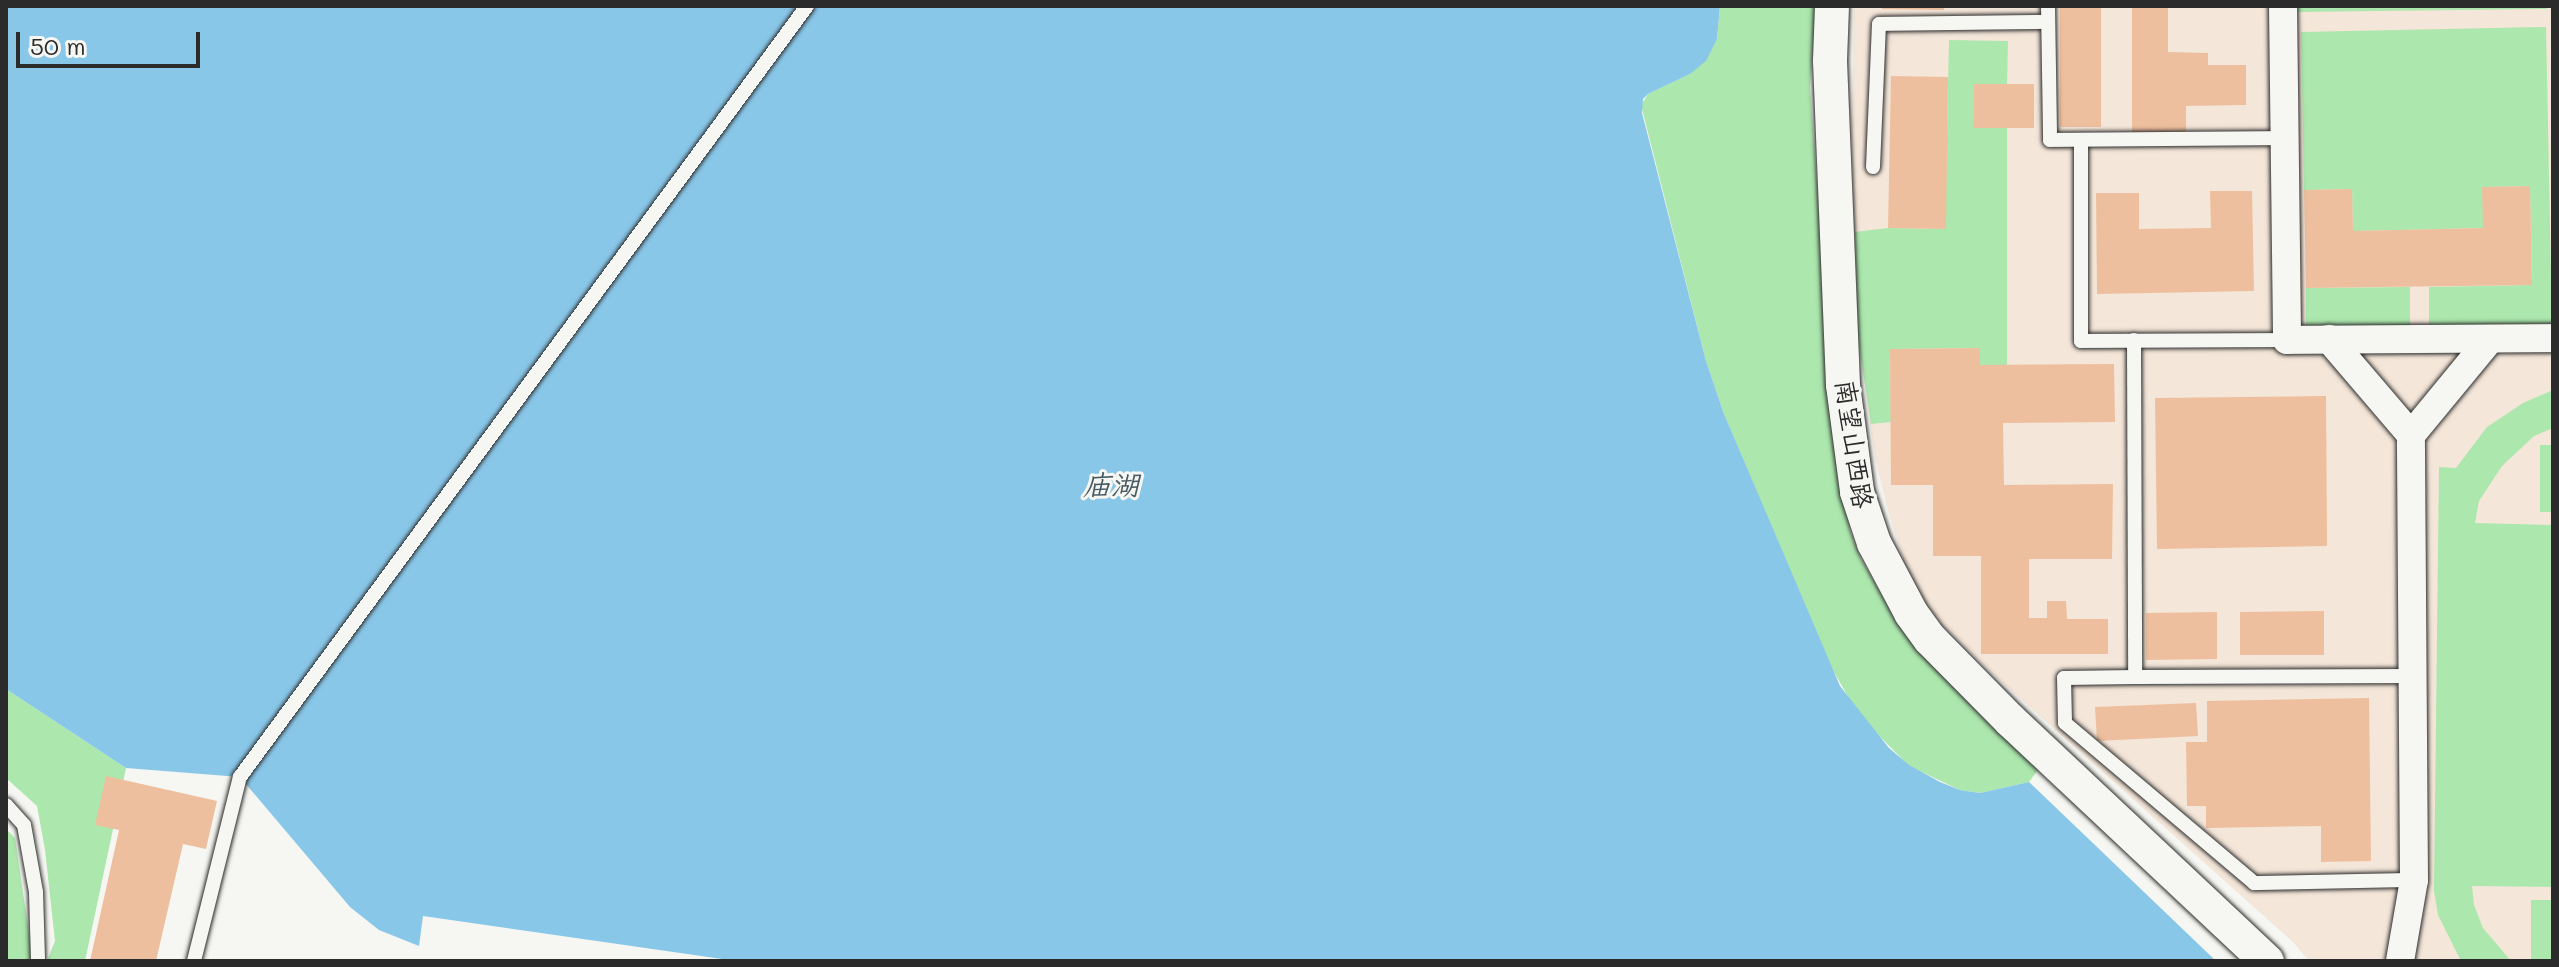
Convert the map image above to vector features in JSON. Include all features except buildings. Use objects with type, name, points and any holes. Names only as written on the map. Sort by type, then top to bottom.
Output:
[{"type":"street","name":"南望山西路","points":[[1832,6],[1830,61],[1843,385],[1857,492],[1874,543],[1911,613],[1930,639],[2011,721],[2267,961]]},
{"type":"street","points":[[2283,6],[2287,340],[2553,338]]},
{"type":"street","points":[[2329,339],[2411,435]]},
{"type":"street","points":[[2419,961],[2412,890],[2411,435],[2490,339]]},
{"type":"street","points":[[2400,961],[2412,890]]},
{"type":"lane","points":[[194,961],[240,777],[807,6]]},
{"type":"lane","points":[[2048,6],[2050,140],[2285,138]]},
{"type":"lane","points":[[1873,167],[1879,24],[2048,22]]},
{"type":"lane","points":[[2081,140],[2081,341],[2287,340]]},
{"type":"lane","points":[[2134,340],[2135,677]]},
{"type":"lane","points":[[2412,890],[2254,883],[2065,723],[2064,678],[2413,676]]},
{"type":"lane","points":[[6,805],[24,825],[36,892],[38,961]]},
{"type":"shaded area","points":[[1854,6],[2553,6],[2553,961],[2309,961],[2292,941],[1995,676],[1942,625],[1925,602],[1904,563],[1887,507],[1875,458],[1857,332],[1852,129]]},
{"type":"green space","points":[[1720,6],[1816,6],[1810,87],[1836,447],[1850,531],[1861,559],[1894,616],[2043,763],[2029,782],[1980,793],[1960,790],[1909,766],[1858,714],[1826,658],[1724,414],[1706,361],[1641,105],[1648,94],[1690,74],[1717,39]]},
{"type":"green space","points":[[2296,6],[2547,6],[2547,9],[2296,12]]},
{"type":"green space","points":[[2546,27],[2552,327],[2429,330],[2429,287],[2532,285],[2530,186],[2483,187],[2483,228],[2353,231],[2352,189],[2304,190],[2301,32]]},
{"type":"green space","points":[[1949,40],[2008,41],[2007,84],[1974,84],[1973,128],[2007,128],[2007,365],[1980,365],[1979,348],[1890,349],[1891,422],[1871,424],[1858,339],[1855,232],[1888,228],[1945,229]]},
{"type":"green space","points":[[2410,287],[2410,330],[2306,331],[2306,288]]},
{"type":"green space","points":[[2553,390],[2553,428],[2534,436],[2502,466],[2479,501],[2475,523],[2553,525],[2553,887],[2472,886],[2474,905],[2483,928],[2511,961],[2461,961],[2438,915],[2434,891],[2439,467],[2456,468],[2487,427],[2523,403]]},
{"type":"green space","points":[[2540,445],[2553,445],[2553,512],[2540,512]]},
{"type":"green space","points":[[6,689],[126,768],[85,961],[47,961],[55,941],[45,850],[37,806],[6,778]]},
{"type":"green space","points":[[6,829],[15,838],[32,954],[29,961],[6,961]]},
{"type":"green space","points":[[2531,900],[2553,900],[2553,961],[2531,961]]},
{"type":"water","name":"庙湖","points":[[6,6],[1720,6],[1717,39],[1706,61],[1690,74],[1648,94],[1643,99],[1642,113],[1706,361],[1724,414],[1840,686],[1889,748],[1909,765],[1940,782],[1960,790],[1980,793],[2029,782],[2216,961],[736,961],[423,916],[419,946],[379,930],[350,907],[240,777],[126,768],[6,689]]}]
